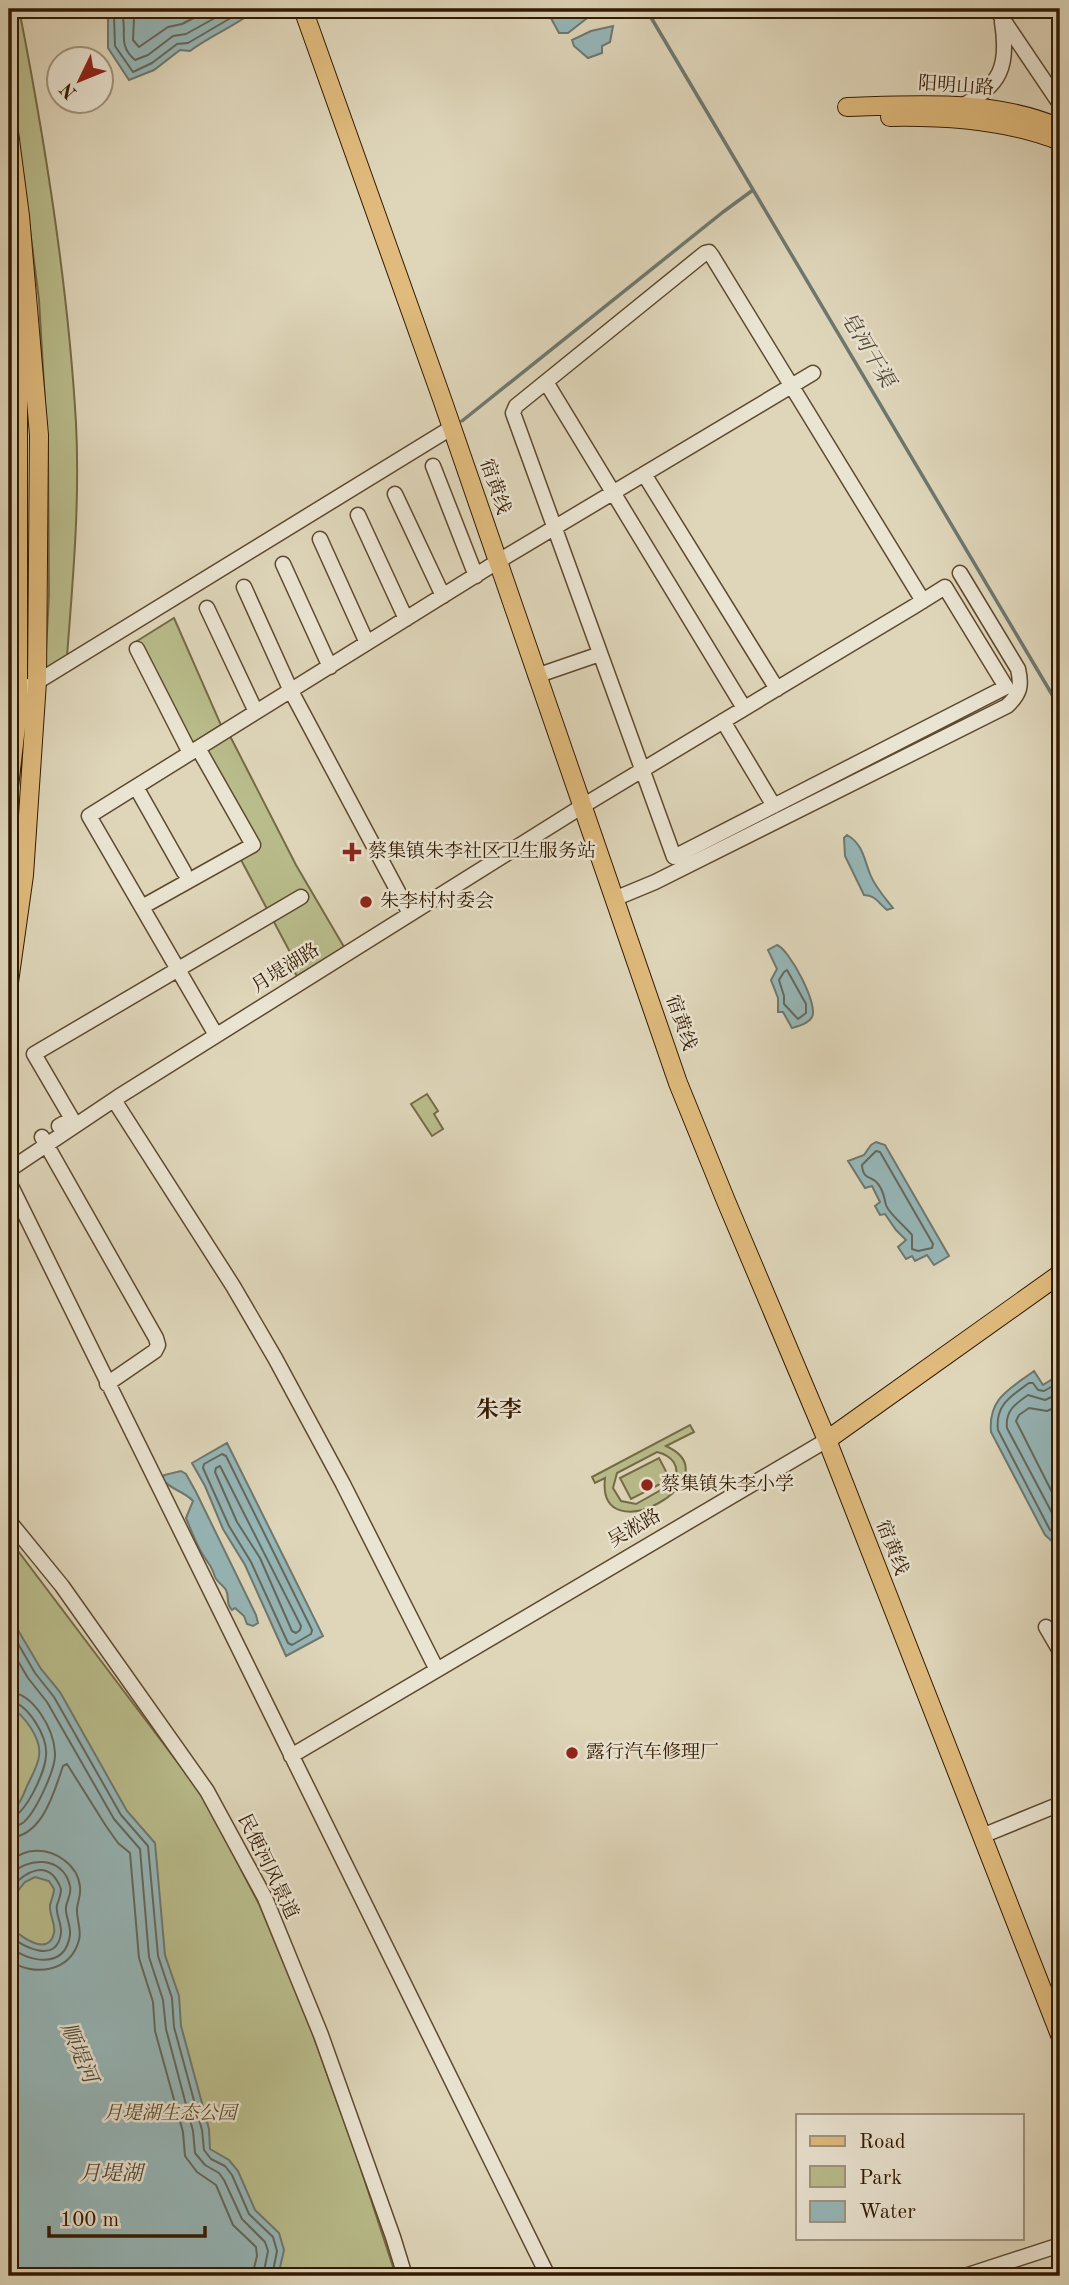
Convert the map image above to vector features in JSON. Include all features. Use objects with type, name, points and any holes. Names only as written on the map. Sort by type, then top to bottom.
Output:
[{"type":"main road","name":"宿黄线","points":[[303,9],[678,1083],[827,1440],[1060,2035]]},
{"type":"main road","name":"阳明山路","points":[[1060,128],[1024,114],[929,104],[849,113],[979,122],[1028,130],[1060,141]]},
{"type":"main road","points":[[9,132],[20,216],[39,435],[37,682],[24,874],[9,982]]},
{"type":"main road","points":[[9,278],[18,381],[13,695],[18,709],[9,787]]},
{"type":"main road","name":"吴淞路","points":[[827,1440],[1060,1274]]},
{"type":"street","points":[[999,13],[1060,104]]},
{"type":"street","points":[[960,107],[981,96],[999,76],[1005,55],[999,13]]},
{"type":"street","points":[[923,601],[709,252],[516,406],[513,413],[674,857],[1007,706],[1019,693],[1021,684],[1018,669],[960,573]]},
{"type":"street","points":[[216,1035],[89,816],[497,562],[813,373]]},
{"type":"street","points":[[546,382],[744,708]]},
{"type":"street","points":[[13,695],[451,428]]},
{"type":"street","points":[[433,466],[476,576]]},
{"type":"street","points":[[644,474],[776,689]]},
{"type":"street","points":[[395,494],[443,596]]},
{"type":"street","points":[[358,515],[406,619]]},
{"type":"street","points":[[320,539],[367,643]]},
{"type":"street","points":[[283,564],[330,667]]},
{"type":"street","points":[[244,587],[290,691],[410,914]]},
{"type":"street","name":"月堤湖路","points":[[11,1169],[216,1035],[581,807],[945,587],[1006,687],[782,807]]},
{"type":"street","points":[[207,608],[256,712]]},
{"type":"street","points":[[137,649],[194,751],[253,845],[142,907]]},
{"type":"street","points":[[536,676],[600,654]]},
{"type":"street","points":[[723,721],[782,807]]},
{"type":"street","points":[[136,787],[184,872]]},
{"type":"street","points":[[614,899],[655,882],[782,807]]},
{"type":"street","points":[[107,1384],[155,1351],[158,1345],[42,1137],[72,1119],[34,1054],[301,897]]},
{"type":"street","points":[[114,1100],[233,1286],[275,1358],[343,1484],[437,1670]]},
{"type":"street","points":[[9,1226],[11,1169]]},
{"type":"street","points":[[12,1188],[548,2276]]},
{"type":"street","name":"吴淞路","points":[[291,1756],[827,1440]]},
{"type":"street","name":"民便河风景道","points":[[9,1521],[62,1586],[207,1791],[265,1898],[321,2035],[405,2276]]},
{"type":"street","points":[[1046,1627],[1060,1651]]},
{"type":"street","points":[[982,1836],[1060,1804]]},
{"type":"street","points":[[965,2276],[1060,2245]]},
{"type":"green space","points":[[9,9],[19,9],[47,164],[68,319],[76,423],[74,569],[67,656],[45,669],[49,595],[48,454],[39,300],[9,65]]},
{"type":"green space","points":[[174,618],[221,725],[191,744],[137,641]]},
{"type":"green space","points":[[230,736],[296,865],[344,947],[297,976],[286,958],[291,954],[239,856],[257,845],[205,750]]},
{"type":"green space","points":[[427,1094],[438,1111],[434,1114],[443,1129],[432,1136],[411,1104]]},
{"type":"green space","points":[[690,1425],[694,1432],[666,1446],[683,1460],[685,1475],[675,1491],[658,1503],[639,1511],[621,1510],[608,1500],[605,1478],[595,1483],[592,1477]],"holes":[[[657,1452],[674,1462],[677,1471],[675,1482],[636,1504],[621,1501],[613,1488],[617,1473]]]},
{"type":"green space","points":[[659,1458],[670,1479],[631,1499],[620,1478]]},
{"type":"green space","name":"月堤湖生态公园","points":[[9,1539],[203,1796],[260,1906],[308,2021],[396,2276],[9,2276]]},
{"type":"water","points":[[91,9],[257,9],[190,51],[180,50],[154,70],[129,80],[116,60],[116,46],[108,46],[108,19]]},
{"type":"water","points":[[546,9],[584,9],[591,15],[568,33],[559,33]]},
{"type":"water","points":[[613,26],[610,42],[602,46],[602,53],[588,58],[574,46],[572,40],[591,31]]},
{"type":"water","points":[[847,835],[860,847],[870,874],[893,908],[887,910],[874,898],[864,895],[845,856],[844,838]]},
{"type":"water","points":[[777,945],[789,956],[802,978],[813,1011],[808,1021],[792,1028],[783,1012],[778,1012],[778,998],[771,980],[777,969],[768,950]]},
{"type":"water","points":[[876,1142],[885,1145],[949,1256],[934,1265],[927,1255],[915,1261],[912,1256],[906,1259],[898,1247],[906,1240],[885,1214],[880,1215],[875,1206],[880,1202],[872,1186],[865,1188],[848,1161],[864,1155]]},
{"type":"water","points":[[1034,1371],[1043,1385],[1059,1375],[1060,1377],[1060,1544],[1055,1544],[1045,1535],[991,1432],[991,1420],[997,1403],[1009,1389]]},
{"type":"water","points":[[227,1443],[323,1636],[286,1656],[245,1565],[223,1529],[192,1463]]},
{"type":"water","points":[[181,1471],[186,1474],[196,1492],[256,1615],[258,1623],[253,1626],[247,1624],[244,1616],[235,1608],[232,1610],[226,1590],[216,1579],[197,1545],[186,1518],[193,1501],[162,1479],[164,1475]]},
{"type":"water","name":"月堤湖","points":[[9,1615],[41,1669],[60,1692],[127,1811],[155,1843],[165,1955],[179,1996],[181,2026],[209,2129],[210,2149],[229,2160],[238,2171],[255,2210],[279,2233],[284,2250],[278,2276],[9,2276],[9,1926],[26,1939],[39,1944],[46,1944],[51,1940],[54,1930],[50,1905],[54,1889],[49,1881],[35,1877],[25,1882],[9,1902],[9,1812],[22,1797],[37,1764],[39,1749],[35,1734],[9,1706]]},
{"type":"waterway","name":"皂河干渠","points":[[646,9],[1060,708]]},
{"type":"waterway","points":[[462,421],[753,190]]},
{"type":"place","name":"蔡集镇朱李社区卫生服务站","points":[[352,852]]},
{"type":"place","name":"朱李村村委会","points":[[366,902]]},
{"type":"place","name":"蔡集镇朱李小学","points":[[647,1485]]},
{"type":"place","name":"露行汽车修理厂","points":[[572,1753]]},
{"type":"district","name":"朱李","points":[[499,1410]]},
{"type":"water label","name":"顺堤河","points":[[78,2053]]}]
